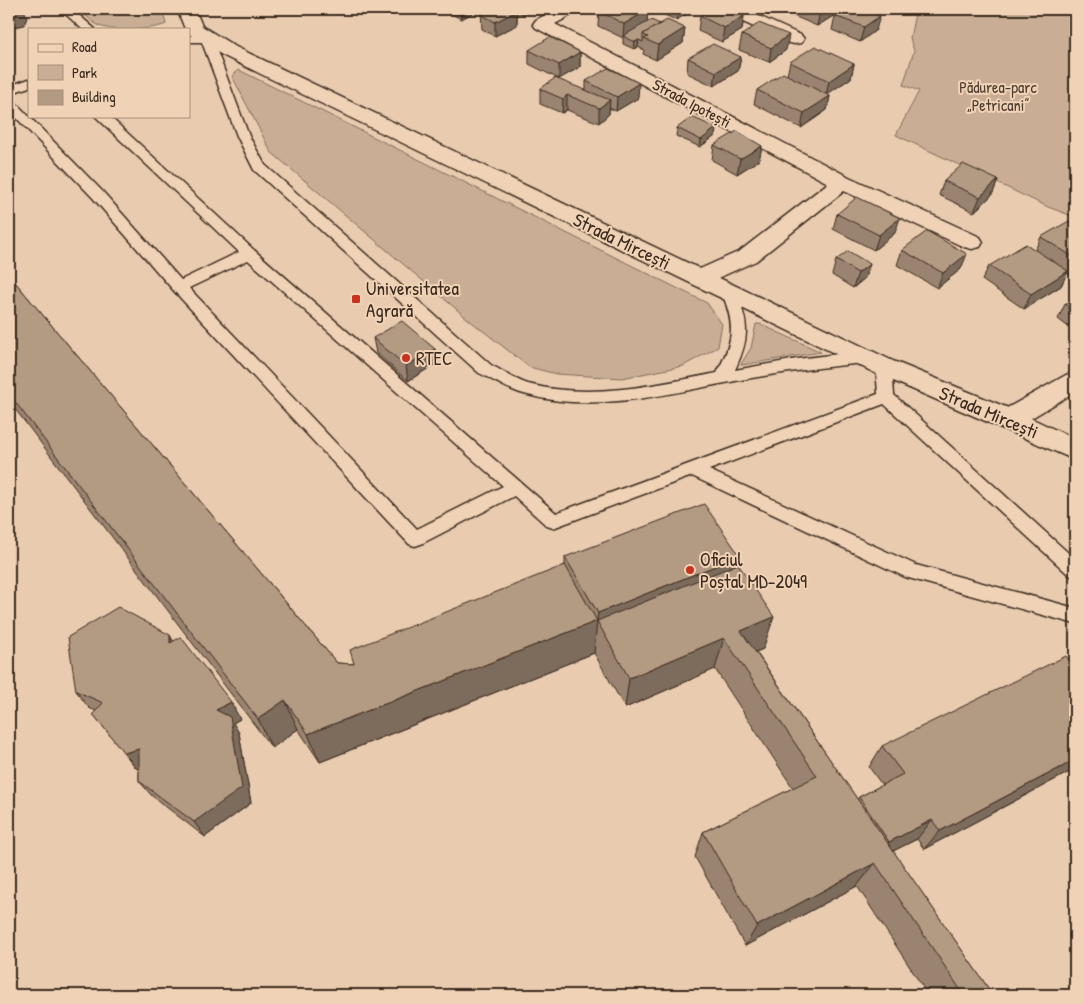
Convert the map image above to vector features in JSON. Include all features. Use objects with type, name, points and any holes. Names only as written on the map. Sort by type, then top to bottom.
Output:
[{"type":"main road","name":"Strada Mircești","points":[[186,9],[197,39],[873,362],[1010,419],[1075,450]]},
{"type":"main road","name":"Strada Ipotești","points":[[569,9],[542,24],[842,182],[972,242]]},
{"type":"main road","points":[[729,9],[795,39]]},
{"type":"main road","points":[[699,278],[748,256],[842,182]]},
{"type":"main road","points":[[1010,419],[1075,381]]},
{"type":"lane","points":[[65,9],[88,28]]},
{"type":"lane","points":[[197,39],[259,167],[485,369],[525,388],[566,396],[602,397],[776,368],[873,362],[886,397],[1075,570]]},
{"type":"lane","points":[[9,90],[28,83]]},
{"type":"lane","points":[[9,104],[98,194],[179,287],[415,539],[516,487]]},
{"type":"lane","points":[[103,118],[249,253],[553,521],[886,397]]},
{"type":"lane","points":[[179,287],[249,253]]},
{"type":"lane","points":[[723,378],[741,334],[739,316],[729,293]]},
{"type":"lane","points":[[694,470],[912,572],[1075,616]]},
{"type":"green space","points":[[78,9],[162,9],[166,24],[152,28],[106,28],[94,23]]},
{"type":"green space","name":"Pădurea-parc „Petricani”","points":[[916,9],[1075,9],[1075,217],[1048,207],[896,135],[919,91],[903,85],[914,51],[910,38]]},
{"type":"green space","points":[[239,70],[707,303],[722,324],[718,347],[683,366],[622,378],[556,374],[529,367],[468,319],[271,152],[232,76]]},
{"type":"green space","points":[[756,324],[760,324],[821,352],[742,365],[751,348]]},
{"type":"building","points":[[9,9],[19,9],[18,11],[9,12]]},
{"type":"building","points":[[492,9],[513,9],[517,11],[495,22],[481,14]]},
{"type":"building","points":[[603,9],[648,10],[624,24],[599,11]]},
{"type":"building","points":[[712,9],[730,9],[744,16],[724,28],[700,16]]},
{"type":"building","points":[[813,9],[825,9],[820,12]]},
{"type":"building","points":[[846,9],[863,9],[880,16],[864,27],[835,16]]},
{"type":"building","points":[[651,20],[660,24],[643,34],[643,42],[639,40],[635,42],[623,36]]},
{"type":"building","points":[[667,20],[685,28],[658,45],[644,39],[648,37],[643,34]]},
{"type":"building","points":[[759,23],[789,35],[771,48],[742,35]]},
{"type":"building","points":[[550,37],[580,52],[559,65],[529,50]]},
{"type":"building","points":[[713,44],[741,57],[716,72],[688,58]]},
{"type":"building","points":[[815,46],[854,64],[829,81],[790,62]]},
{"type":"building","points":[[608,68],[639,83],[617,97],[586,81]]},
{"type":"building","points":[[783,73],[830,96],[804,113],[757,90]]},
{"type":"building","points":[[555,78],[610,100],[599,108],[567,95],[563,99],[540,89]]},
{"type":"building","points":[[692,117],[716,128],[701,140],[677,128]]},
{"type":"building","points":[[737,131],[762,146],[740,159],[714,145]]},
{"type":"building","points":[[963,164],[998,180],[980,197],[944,181]]},
{"type":"building","points":[[857,197],[900,218],[879,235],[837,214]]},
{"type":"building","points":[[1069,221],[1075,225],[1075,258],[1041,237]]},
{"type":"building","points":[[927,231],[967,254],[943,273],[902,250]]},
{"type":"building","points":[[1026,244],[1068,271],[1031,294],[989,266]]},
{"type":"building","points":[[848,251],[870,264],[858,273],[836,260]]},
{"type":"building","points":[[9,275],[337,663],[354,664],[350,650],[565,565],[597,621],[308,734],[285,700],[258,719],[9,394]]},
{"type":"building","points":[[1075,299],[1075,311],[1065,304]]},
{"type":"building","points":[[402,321],[435,349],[406,366],[373,338]]},
{"type":"building","points":[[704,504],[740,556],[598,613],[565,557]]},
{"type":"building","points":[[738,564],[774,617],[741,631],[993,995],[964,995],[875,863],[757,926],[703,832],[817,776],[724,638],[629,678],[597,621]]},
{"type":"building","points":[[118,607],[170,635],[170,643],[181,637],[231,702],[216,710],[230,717],[242,788],[194,822],[139,781],[139,749],[124,753],[93,714],[103,703],[76,691],[68,637]]},
{"type":"building","points":[[1066,656],[1075,666],[1075,760],[940,831],[932,820],[889,842],[859,797],[903,774],[882,746]]},
{"type":"place","name":"Universitatea Agrară","points":[[356,299]]},
{"type":"place","name":"RTEC","points":[[406,358]]},
{"type":"place","name":"Oficiul Poștal MD-2049","points":[[690,570]]}]
